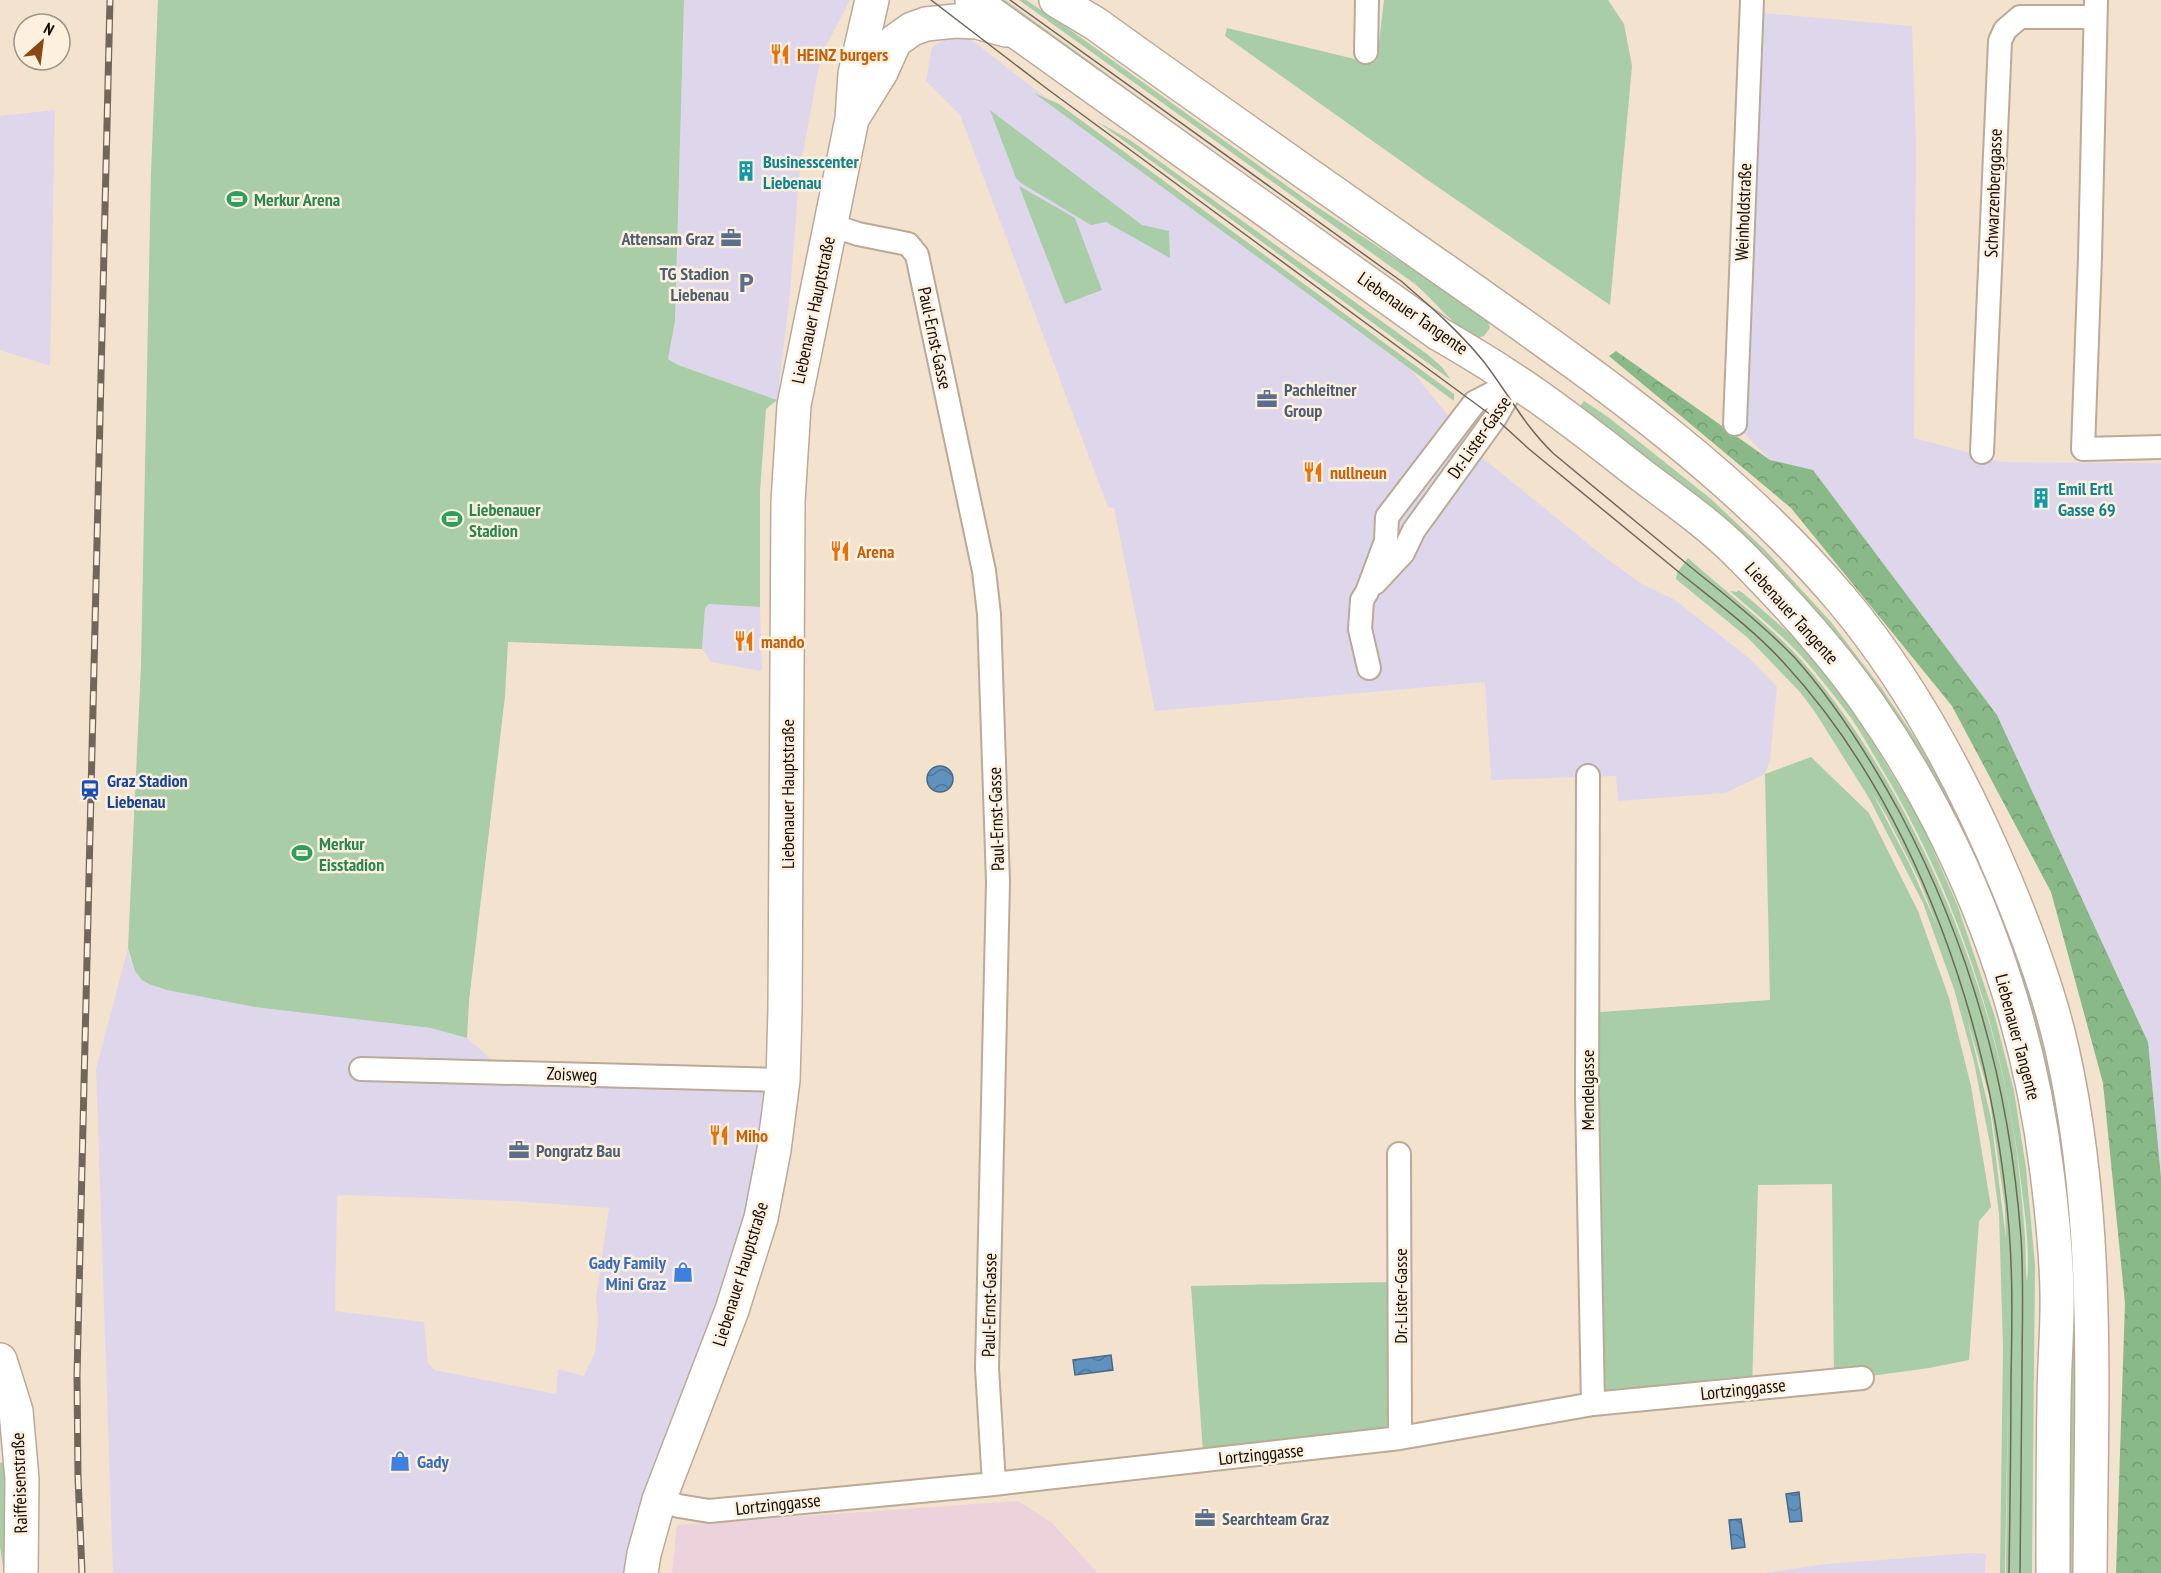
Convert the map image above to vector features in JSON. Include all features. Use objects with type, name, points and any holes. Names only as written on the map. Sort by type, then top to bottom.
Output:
[{"type":"main road","name":"Liebenauer Hauptstraße","points":[[641,1573],[659,1500],[732,1310],[761,1218],[774,1150],[783,1080],[788,492],[794,405],[852,119],[855,74],[872,0]]},
{"type":"main road","name":"Liebenauer Tangente","points":[[972,0],[1439,334],[1516,381],[1645,477],[1736,550],[1810,629],[1867,702],[1918,783],[1960,862],[1984,919],[2010,997],[2026,1058],[2046,1164],[2057,1292],[2053,1573]]},
{"type":"main road","name":"Liebenauer Tangente","points":[[1056,0],[1096,24],[1544,341],[1609,388],[1709,468],[1786,540],[1843,601],[1904,683],[1948,758],[1988,840],[2032,945],[2062,1048],[2081,1159],[2092,1293],[2090,1573]]},
{"type":"main road","points":[[1068,0],[1096,24]]},
{"type":"main road","points":[[852,119],[881,72],[895,41],[912,29],[926,24],[955,21],[977,22],[1022,35]]},
{"type":"main road","points":[[1516,381],[1544,341]]},
{"type":"main road","name":"Raiffeisenstraße","points":[[0,1360],[16,1411],[22,1479],[21,1573]]},
{"type":"street","points":[[1366,52],[1367,0]]},
{"type":"street","name":"Weinholdstraße","points":[[1735,424],[1752,0]]},
{"type":"street","name":"Schwarzenberggasse","points":[[1982,452],[2001,41],[2005,30],[2020,17],[2095,9],[2090,268],[2083,449],[2161,447]]},
{"type":"street","name":"Paul-Ernst-Gasse","points":[[831,225],[858,234],[908,244],[917,255],[987,589],[999,882],[987,1368],[994,1484]]},
{"type":"street","name":"Dr.-Lister-Gasse","points":[[1369,668],[1360,629],[1362,600],[1403,553],[1413,530],[1495,418],[1516,381]]},
{"type":"street","name":"Mendelgasse","points":[[1588,776],[1587,1095],[1593,1404]]},
{"type":"street","name":"Zoisweg","points":[[361,1069],[783,1080]]},
{"type":"street","name":"Dr.-Lister-Gasse","points":[[1399,1154],[1400,1438]]},
{"type":"street","name":"Lortzinggasse","points":[[659,1500],[709,1511],[994,1484],[1400,1438],[1593,1404],[1862,1378]]},
{"type":"shaded area","name":"Businesscenter Liebenau","points":[[684,0],[850,0],[821,56],[800,168],[789,303],[777,400],[678,365],[668,359],[675,321]]},
{"type":"shaded area","points":[[1751,12],[1912,26],[1916,145],[1914,438],[2003,462],[2161,463],[2161,1177],[2148,1042],[1997,715],[1813,470],[1770,460],[1735,424]]},
{"type":"shaded area","points":[[960,31],[1072,118],[1402,359],[1484,459],[1607,559],[1642,584],[1675,600],[1750,659],[1777,687],[1770,761],[1765,774],[1725,793],[1618,801],[1616,776],[1491,780],[1485,682],[1155,711],[1114,508],[1108,507],[960,115],[926,81],[932,47]]},
{"type":"shaded area","points":[[55,110],[50,366],[0,350],[0,116]]},
{"type":"shaded area","points":[[709,604],[760,607],[762,671],[711,662],[702,649],[705,608]]},
{"type":"shaded area","points":[[128,948],[130,959],[349,1018],[431,1028],[467,1038],[506,1072],[783,1080],[774,1150],[641,1573],[113,1573],[96,1069]],"holes":[[[337,1196],[512,1201],[609,1208],[596,1298],[598,1320],[595,1352],[584,1376],[558,1369],[556,1394],[434,1370],[428,1363],[424,1322],[335,1311]]]},
{"type":"shaded area","points":[[1018,1501],[1051,1522],[1098,1573],[672,1573],[677,1525]]},
{"type":"shaded area","points":[[1972,1553],[1986,1554],[1985,1573],[1764,1573],[1826,1564]]},
{"type":"green space","name":"Liebenauer Stadion","points":[[158,0],[684,0],[675,321],[668,359],[678,365],[777,400],[766,409],[760,491],[760,607],[709,604],[705,608],[702,649],[508,642],[505,696],[469,1001],[467,1038],[431,1028],[255,1007],[167,990],[142,980],[135,971],[128,948],[141,665],[151,173]]},
{"type":"green space","points":[[995,0],[1005,0],[1410,294]]},
{"type":"green space","points":[[1019,0],[1026,0],[1059,22],[1308,201],[1470,307],[1488,321],[1490,328],[1484,336],[1478,338],[1469,333],[1445,314],[1415,284]]},
{"type":"green space","points":[[1384,0],[1608,0],[1624,24],[1632,66],[1610,305],[1429,181],[1225,36],[1227,28],[1371,63],[1377,60]]},
{"type":"green space","points":[[1034,93],[1059,104],[1454,394],[1454,401]]},
{"type":"green space","points":[[990,110],[1142,225],[1169,231],[1170,258],[1106,222],[1091,225],[1021,183],[1016,178]]},
{"type":"green space","points":[[1098,122],[1130,140],[1427,354],[1442,367],[1451,380]]},
{"type":"green space","points":[[1019,186],[1075,218],[1102,290],[1065,304]]},
{"type":"green space","points":[[1616,351],[1770,460],[1813,470],[1997,715],[2148,1042],[2161,1177],[2161,1573],[2116,1573],[2125,1303],[2103,1083],[2051,892],[1952,706],[1791,508],[1609,356]]},
{"type":"green space","points":[[1584,401],[1608,417],[1711,499],[1765,550],[1831,622],[1882,689],[1934,766],[2000,901],[2034,1000],[2055,1085],[2065,1146],[2077,1296],[2073,1573],[2066,1573],[2048,1087],[2029,1004],[1995,906],[1929,772],[1577,410]]},
{"type":"green space","points":[[1688,558],[1765,625],[1808,668],[1845,716],[1880,769],[1939,885],[1964,946],[2001,1068],[2013,1128],[2003,1074],[1973,968],[1933,866],[1909,817],[1851,718],[1822,680],[1795,649],[1730,591],[1737,592],[1738,590],[1743,593],[1797,640],[1855,713],[1921,822],[1958,907],[1995,1017],[2014,1091],[2026,1168],[2035,1265],[2032,1573],[2006,1573],[2008,1389],[2005,1573],[2000,1573],[2003,1346],[1999,1214],[1990,1144],[1974,1062],[1954,989],[1923,903],[1869,798],[1815,712],[1800,692],[1748,638],[1676,579],[1677,573]],"holes":[[[1871,790],[1920,882],[1938,928],[1910,865]],[[1967,1018],[1989,1095],[2005,1208],[2006,1239],[1991,1118]],[[2019,1169],[2027,1245],[2027,1282]]]},
{"type":"green space","points":[[1811,757],[1869,813],[1918,911],[1949,998],[1971,1086],[1991,1207],[1979,1221],[1969,1360],[1834,1381],[1832,1184],[1758,1185],[1752,1388],[1593,1404],[1587,1013],[1770,1000],[1765,774]]},
{"type":"green space","points":[[1388,1282],[1392,1413],[1384,1432],[1203,1452],[1191,1286]]},
{"type":"green space","points":[[4,1462],[9,1467],[9,1573],[4,1573],[0,1547],[0,1463]]},
{"type":"water","points":[[940,766],[949,770],[953,779],[949,788],[940,792],[931,788],[927,779],[931,770]]},
{"type":"water","points":[[1111,1355],[1113,1370],[1075,1375],[1073,1360]]},
{"type":"water","points":[[1799,1492],[1802,1521],[1790,1522],[1786,1494]]},
{"type":"water","points":[[1741,1519],[1745,1547],[1732,1549],[1729,1520]]},
{"type":"tram line","points":[[931,0],[1046,88],[1495,418],[1529,449],[1760,639],[1784,663],[1831,721],[1873,785],[1910,854],[1941,927],[1966,1002],[1986,1078],[2000,1154],[2009,1228],[2012,1284],[2009,1573]]},
{"type":"tram line","points":[[1010,0],[1401,281],[1423,300],[1475,351],[1525,421],[1554,454],[1736,604],[1795,658],[1825,694],[1865,752],[1900,813],[1947,914],[1983,1019],[2007,1127],[2016,1182],[2021,1238],[2023,1306],[2020,1573]]},
{"type":"railway","points":[[82,1573],[77,1376],[110,0]]},
{"type":"place","name":"HEINZ burgers","points":[[780,54]]},
{"type":"place","name":"Businesscenter Liebenau","points":[[746,171]]},
{"type":"place","name":"Merkur Arena","points":[[237,199]]},
{"type":"place","name":"Attensam Graz","points":[[731,238]]},
{"type":"place","name":"TG Stadion Liebenau","points":[[746,283]]},
{"type":"place","name":"Pachleitner Group","points":[[1267,399]]},
{"type":"place","name":"nullneun","points":[[1313,472]]},
{"type":"place","name":"Emil Ertl Gasse 69","points":[[2041,498]]},
{"type":"place","name":"Liebenauer Stadion","points":[[452,519]]},
{"type":"place","name":"Arena","points":[[840,551]]},
{"type":"place","name":"mando","points":[[744,641]]},
{"type":"place","name":"Graz Stadion Liebenau","points":[[90,790]]},
{"type":"place","name":"Merkur Eisstadion","points":[[302,853]]},
{"type":"place","name":"Miho","points":[[719,1135]]},
{"type":"place","name":"Pongratz Bau","points":[[519,1150]]},
{"type":"place","name":"Gady Family Mini Graz","points":[[683,1272]]},
{"type":"place","name":"Gady","points":[[400,1461]]},
{"type":"place","name":"Searchteam Graz","points":[[1205,1518]]}]
